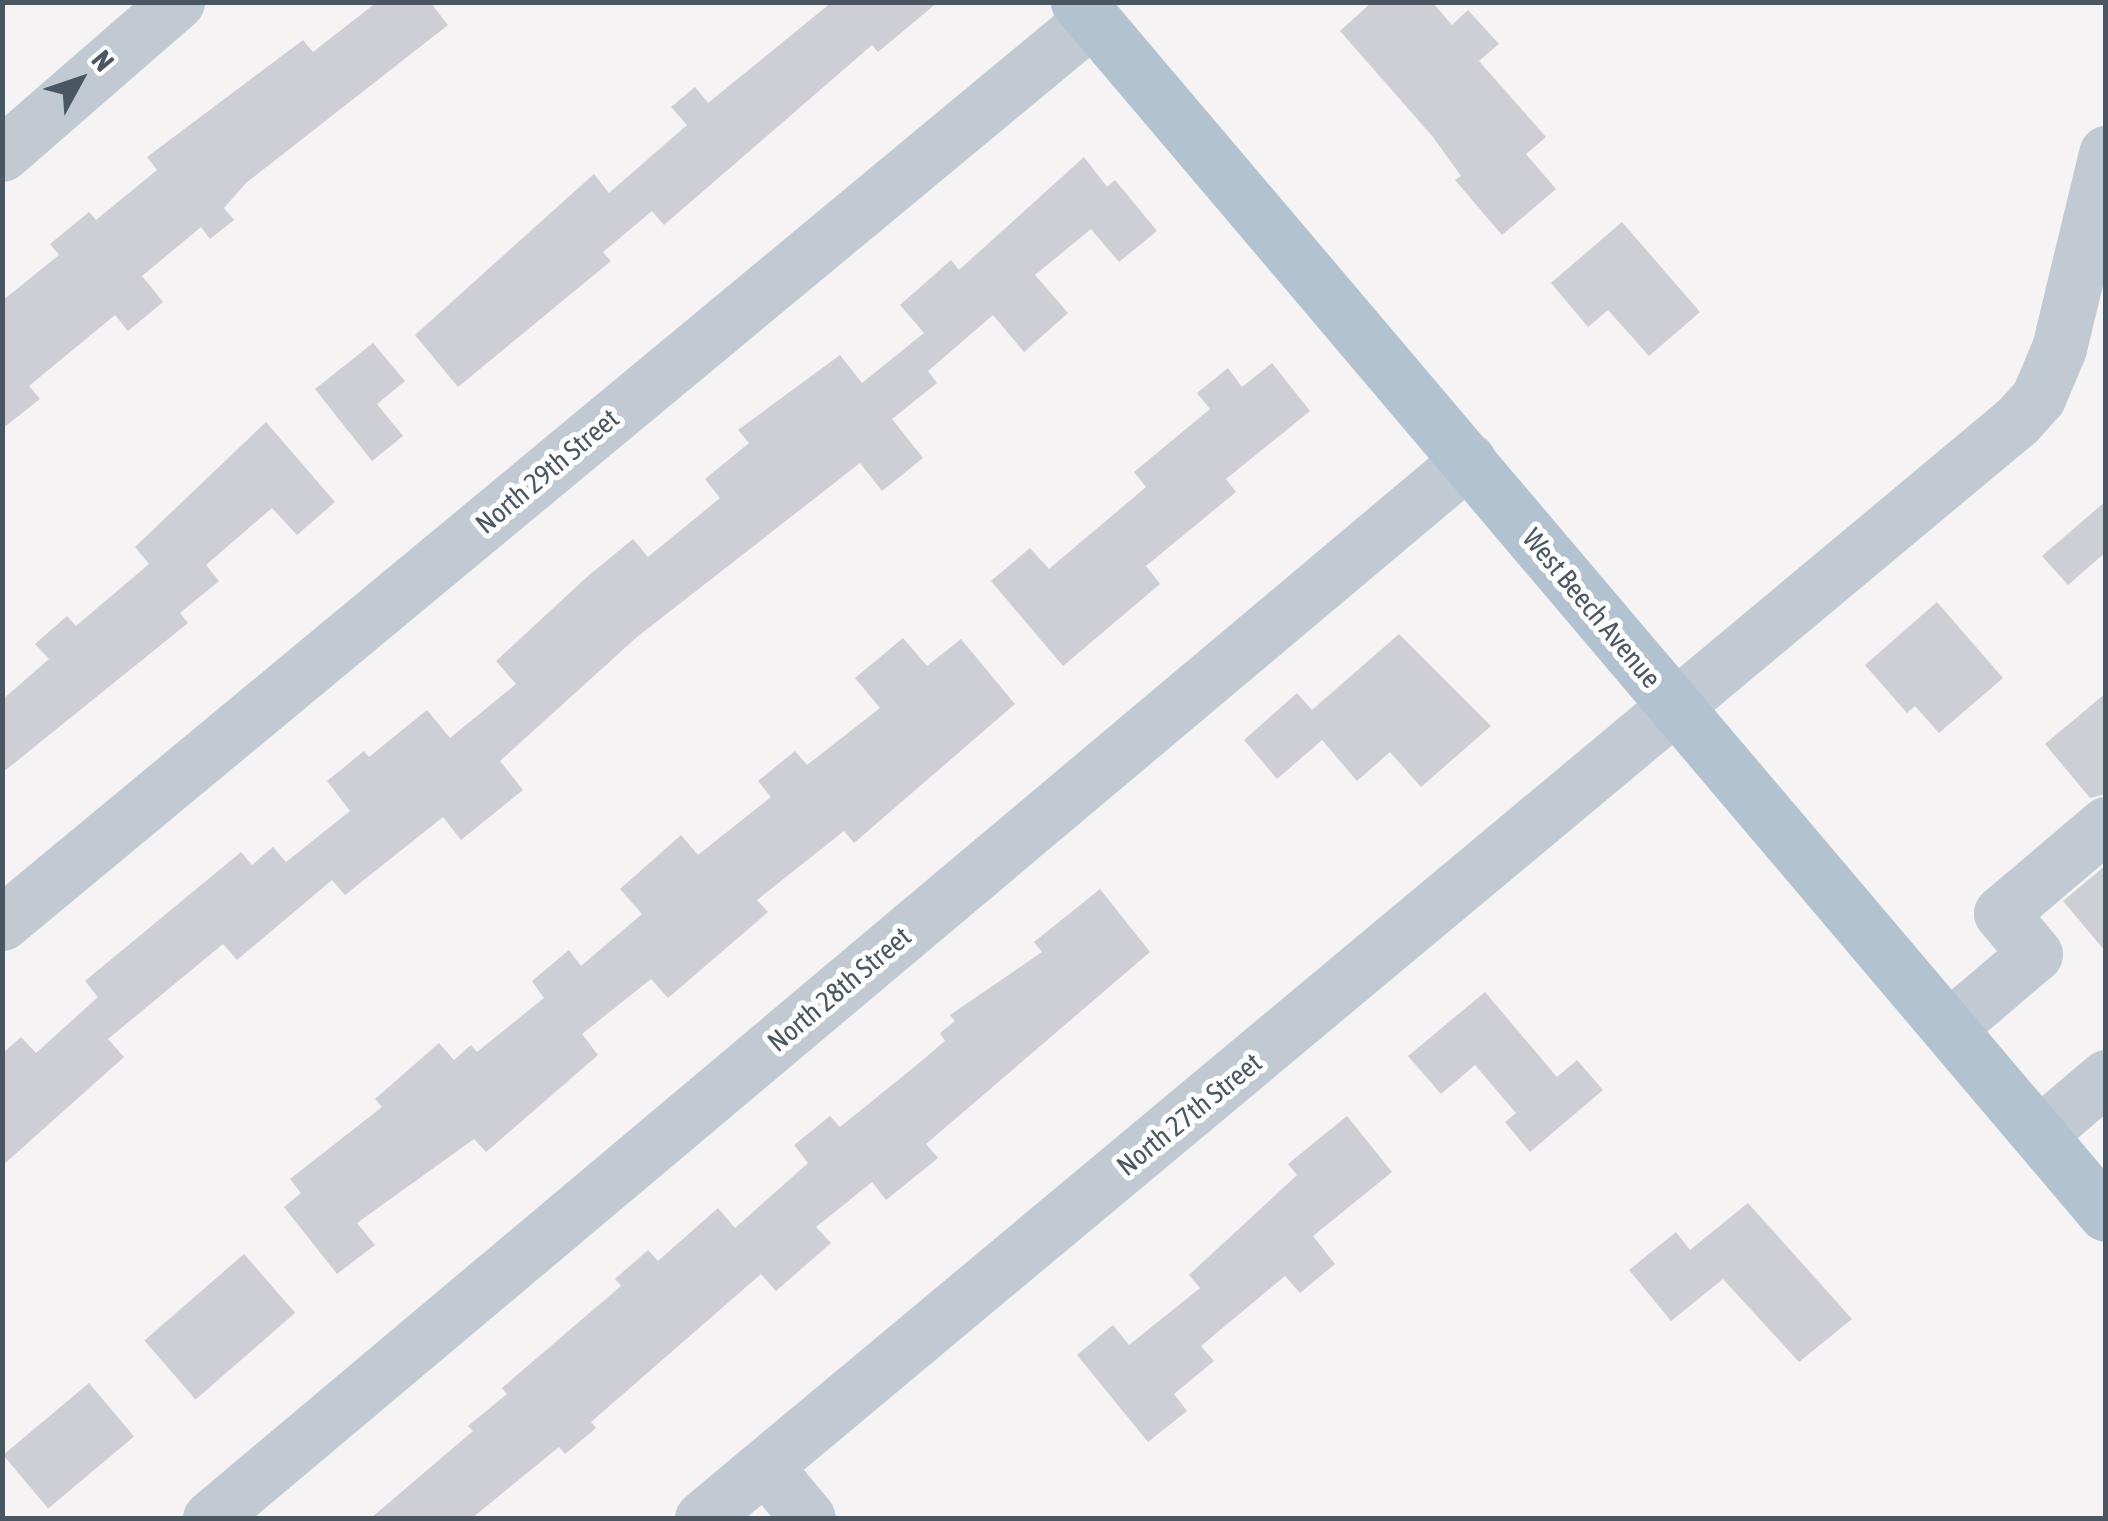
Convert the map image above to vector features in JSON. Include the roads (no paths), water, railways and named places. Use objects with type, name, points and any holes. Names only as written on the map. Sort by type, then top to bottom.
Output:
[{"type":"main road","name":"West Beech Avenue","points":[[1085,11],[2105,1211]]},
{"type":"street","points":[[2,154],[177,2]]},
{"type":"street","name":"North 29th Street","points":[[2,923],[1085,11]]},
{"type":"street","name":"North 27th Street","points":[[702,1518],[2038,398],[2060,348],[2106,153]]},
{"type":"street","name":"North 28th Street","points":[[210,1518],[1468,460]]},
{"type":"street","points":[[1948,1028],[2035,954],[2001,913],[2106,824]]},
{"type":"street","points":[[2039,1134],[2106,1078]]},
{"type":"street","points":[[764,1466],[808,1518]]}]
